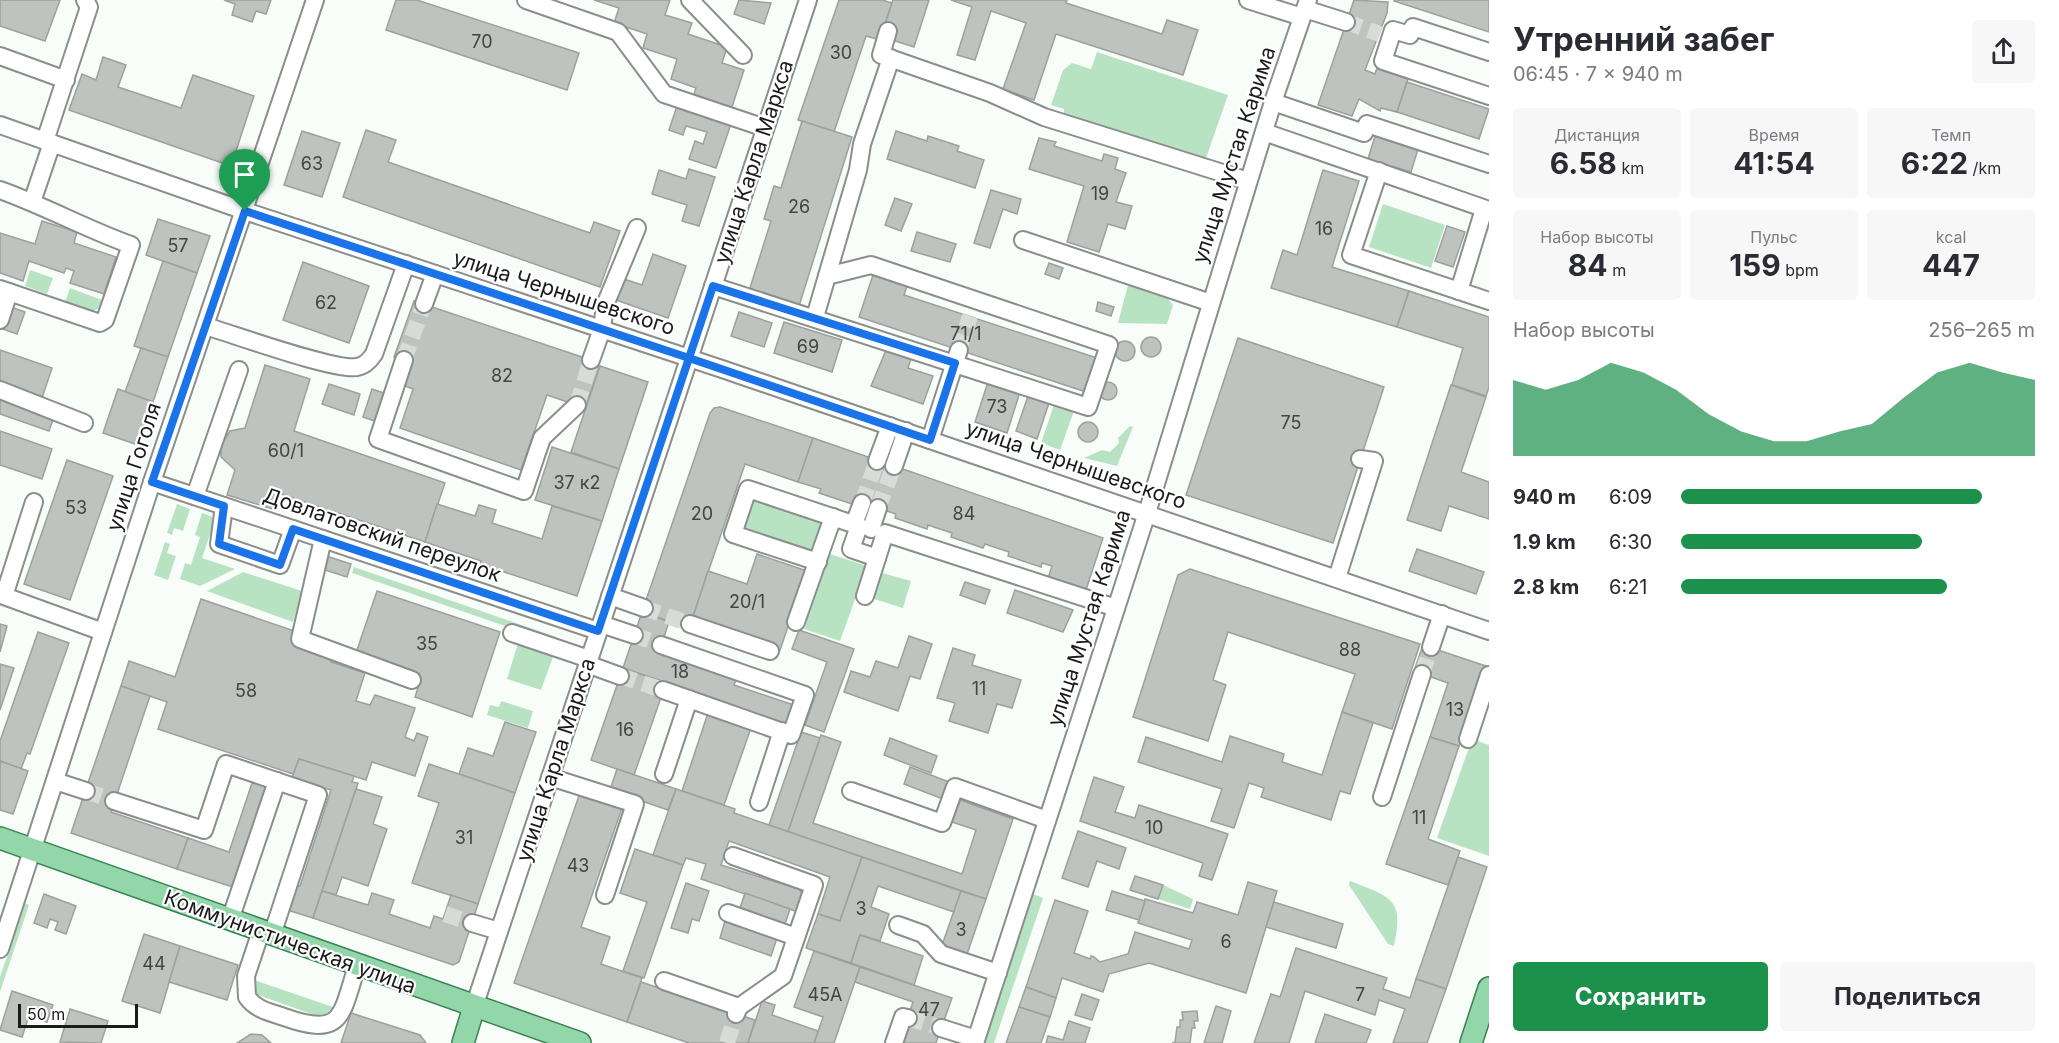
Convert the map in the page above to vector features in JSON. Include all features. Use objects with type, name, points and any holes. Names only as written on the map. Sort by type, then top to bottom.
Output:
[{"type":"main road","name":"Коммунистическая улица","points":[[0,838],[474,1008],[580,1043]]},
{"type":"main road","points":[[1471,1043],[1489,988]]},
{"type":"main road","name":"улица Карла Маркса","points":[[463,1043],[474,1008]]},
{"type":"street","points":[[32,202],[89,7],[85,0]]},
{"type":"street","name":"улица Гоголя","points":[[1,940],[33,850],[152,482],[315,0]]},
{"type":"street","points":[[526,0],[618,32],[664,94],[765,128]]},
{"type":"street","points":[[690,0],[742,55]]},
{"type":"street","name":"улица Карла Маркса","points":[[474,1008],[808,0]]},
{"type":"street","points":[[1248,0],[1305,9],[1346,22]]},
{"type":"street","name":"улица Мустая Карима","points":[[975,1041],[1147,513],[1248,181],[1305,9]]},
{"type":"street","points":[[1489,52],[1413,27],[1410,35],[1393,30],[1385,35],[1383,60],[1489,96]]},
{"type":"street","points":[[888,31],[881,55],[990,93],[1044,117],[1248,181]]},
{"type":"street","points":[[0,56],[66,80]]},
{"type":"street","points":[[815,317],[858,170],[862,144],[891,58]]},
{"type":"street","points":[[1273,102],[1364,133],[1367,124],[1489,164]]},
{"type":"street","name":"улица Чернышевского","points":[[0,125],[245,211],[906,431],[1489,631]]},
{"type":"street","points":[[1264,132],[1487,209],[1459,291]]},
{"type":"street","points":[[1379,171],[1351,255],[1489,301]]},
{"type":"street","points":[[0,190],[131,245],[105,320],[100,323],[4,290],[0,320]]},
{"type":"street","points":[[591,360],[602,329],[605,305],[637,228]]},
{"type":"street","points":[[1023,240],[1211,303]]},
{"type":"street","points":[[205,326],[328,364],[358,367],[368,363],[374,354],[406,264]]},
{"type":"street","points":[[713,286],[957,357],[1088,407],[1109,345],[871,264],[827,276]]},
{"type":"street","points":[[424,304],[435,274]]},
{"type":"street","points":[[970,316],[976,300]]},
{"type":"street","points":[[930,440],[957,357]]},
{"type":"street","points":[[405,360],[378,439],[524,491],[542,438],[577,405]]},
{"type":"street","points":[[195,496],[239,370]]},
{"type":"street","points":[[0,390],[84,423]]},
{"type":"street","points":[[877,461],[890,426]]},
{"type":"street","points":[[894,466],[906,431]]},
{"type":"street","points":[[1337,578],[1374,461],[1360,459]]},
{"type":"street","name":"Довлатовский переулок","points":[[152,482],[600,628],[634,635]]},
{"type":"street","points":[[818,562],[733,534],[748,489],[859,526],[851,549],[877,558]]},
{"type":"street","points":[[34,502],[4,596],[103,632]]},
{"type":"street","points":[[854,524],[862,503]]},
{"type":"street","points":[[224,506],[219,544],[250,555],[280,565],[293,529]]},
{"type":"street","points":[[871,529],[878,508]]},
{"type":"street","points":[[796,622],[833,517]]},
{"type":"street","points":[[864,596],[885,533],[1116,608]]},
{"type":"street","points":[[323,539],[300,639],[412,680]]},
{"type":"street","points":[[610,596],[644,608]]},
{"type":"street","points":[[1431,647],[1442,614]]},
{"type":"street","points":[[690,624],[770,651]]},
{"type":"street","points":[[512,633],[620,676]]},
{"type":"street","points":[[661,645],[805,695],[791,735],[663,690]]},
{"type":"street","points":[[1382,797],[1422,674]]},
{"type":"street","points":[[1467,739],[1489,675]]},
{"type":"street","points":[[664,774],[689,699]]},
{"type":"street","points":[[759,802],[782,731]]},
{"type":"street","points":[[114,801],[204,830],[226,764],[318,795],[267,933],[246,976],[247,997],[257,1008],[310,1026],[323,1027],[335,1021],[343,1010],[357,966]]},
{"type":"street","points":[[550,777],[635,804],[605,895]]},
{"type":"street","points":[[55,781],[86,791]]},
{"type":"street","points":[[230,920],[277,781]]},
{"type":"street","points":[[851,790],[942,823],[955,787],[1047,820]]},
{"type":"street","points":[[664,981],[738,1010],[783,976],[814,885],[733,856]]},
{"type":"street","points":[[728,913],[796,937]]},
{"type":"street","points":[[472,923],[499,931]]},
{"type":"street","points":[[898,925],[923,934],[941,954],[998,973]]},
{"type":"street","points":[[894,1043],[903,1017],[908,1018]]},
{"type":"street","points":[[941,1028],[975,1041]]},
{"type":"green space","points":[[1097,52],[1228,95],[1205,161],[1064,116],[1064,109],[1051,105],[1063,70],[1072,63],[1091,69]]},
{"type":"green space","points":[[1383,204],[1445,225],[1431,268],[1369,247]]},
{"type":"green space","points":[[30,270],[53,278],[47,294],[25,286]]},
{"type":"green space","points":[[1128,285],[1168,299],[1173,305],[1167,324],[1118,323]]},
{"type":"green space","points":[[70,288],[102,300],[99,308],[92,312],[65,302]]},
{"type":"green space","points":[[1055,402],[1075,408],[1060,450],[1041,443]]},
{"type":"green space","points":[[1130,426],[1133,427],[1117,466],[1084,458],[1102,450],[1110,452],[1119,443],[1118,438]]},
{"type":"green space","points":[[753,497],[824,521],[813,553],[742,529]]},
{"type":"green space","points":[[177,504],[190,509],[183,531],[174,528],[172,535],[167,533]]},
{"type":"green space","points":[[202,513],[213,517],[214,523],[202,558],[235,569],[200,586],[180,579],[185,563],[191,565],[200,537],[195,535]]},
{"type":"green space","points":[[165,542],[170,544],[167,553],[176,556],[168,580],[154,575]]},
{"type":"green space","points":[[830,554],[867,566],[840,641],[804,629]]},
{"type":"green space","points":[[354,567],[556,637],[554,643],[352,573]]},
{"type":"green space","points":[[243,572],[302,591],[293,622],[207,591]]},
{"type":"green space","points":[[882,573],[911,581],[903,608],[874,599]]},
{"type":"green space","points":[[518,643],[554,654],[541,690],[507,679]]},
{"type":"green space","points":[[501,701],[533,711],[528,728],[487,715],[490,705],[499,707]]},
{"type":"green space","points":[[1472,739],[1489,745],[1489,856],[1437,838]]},
{"type":"green space","points":[[1350,881],[1376,891],[1392,902],[1398,918],[1394,946],[1388,944],[1349,885]]},
{"type":"green space","points":[[1163,885],[1193,899],[1190,909],[1158,899]]},
{"type":"green space","points":[[1033,894],[1043,898],[994,1043],[984,1043]]},
{"type":"green space","points":[[25,903],[29,905],[0,992],[0,977]]},
{"type":"green space","points":[[251,979],[333,1007],[324,1016],[317,1016],[258,995],[253,991]]},
{"type":"building","points":[[0,0],[60,0],[45,41],[0,26]]},
{"type":"building","points":[[224,0],[271,0],[266,14],[256,11],[252,22],[232,15],[235,4]]},
{"type":"building","points":[[396,0],[417,0],[579,53],[567,90],[386,30]]},
{"type":"building","points":[[594,0],[670,0],[665,15],[692,23],[688,34],[727,47],[722,63],[744,70],[730,113],[692,100],[696,88],[671,79],[677,59],[643,48],[647,34],[614,23],[619,8]]},
{"type":"building","points":[[739,0],[771,3],[764,24],[734,14]]},
{"type":"building","points":[[839,0],[882,0],[892,3],[880,40],[866,36],[834,132],[798,120]]},
{"type":"building","points":[[893,0],[929,0],[914,47],[892,40],[896,27],[885,24]]},
{"type":"building","points":[[951,0],[1067,0],[1066,3],[1162,34],[1167,20],[1198,30],[1183,75],[1056,34],[1034,100],[1003,89],[1026,23],[991,11],[975,60],[957,55],[972,7]]},
{"type":"building","points":[[1354,0],[1388,2],[1387,13],[1365,70],[1375,74],[1377,68],[1408,79],[1397,112],[1381,108],[1380,111],[1359,99],[1352,116],[1318,105]]},
{"type":"building","points":[[1394,0],[1489,0],[1489,32],[1394,1]]},
{"type":"building","points":[[103,57],[126,65],[118,87],[181,108],[193,75],[254,96],[231,166],[69,110],[82,74],[96,80]]},
{"type":"building","points":[[1407,82],[1489,109],[1479,139],[1397,112]]},
{"type":"building","points":[[678,103],[732,121],[716,168],[689,159],[695,141],[703,144],[707,132],[686,126],[683,135],[669,130]]},
{"type":"building","points":[[802,121],[852,137],[799,306],[749,291],[771,221],[764,219],[774,186],[781,188]]},
{"type":"building","points":[[366,130],[396,140],[388,162],[590,233],[594,222],[620,231],[600,287],[343,197]]},
{"type":"building","points":[[302,131],[340,143],[322,197],[284,185]]},
{"type":"building","points":[[896,131],[927,141],[928,136],[959,146],[957,151],[984,160],[975,188],[887,159]]},
{"type":"building","points":[[1375,136],[1418,149],[1411,172],[1368,159]]},
{"type":"building","points":[[1039,138],[1056,142],[1054,146],[1102,161],[1104,154],[1118,158],[1115,169],[1126,173],[1116,202],[1132,206],[1125,229],[1108,224],[1099,252],[1067,242],[1084,186],[1029,169]]},
{"type":"building","points":[[689,169],[715,177],[699,226],[682,221],[687,205],[652,194],[659,170],[686,179]]},
{"type":"building","points":[[1323,170],[1359,181],[1332,267],[1409,291],[1397,327],[1271,288],[1283,250],[1297,255]]},
{"type":"building","points":[[991,190],[1021,199],[1017,214],[1003,209],[990,248],[974,243]]},
{"type":"building","points":[[895,198],[912,204],[901,231],[885,225]]},
{"type":"building","points":[[158,219],[210,236],[197,273],[146,255]]},
{"type":"building","points":[[42,221],[77,232],[74,243],[116,257],[104,294],[70,283],[74,271],[66,268],[64,273],[29,261],[23,281],[0,273],[0,233],[35,244]]},
{"type":"building","points":[[1447,226],[1465,232],[1453,267],[1435,261]]},
{"type":"building","points":[[917,232],[956,244],[950,262],[911,251]]},
{"type":"building","points":[[653,254],[686,266],[668,318],[613,299],[621,278],[642,285]]},
{"type":"building","points":[[163,261],[197,273],[168,357],[134,346]]},
{"type":"building","points":[[303,262],[369,286],[349,343],[283,320]]},
{"type":"building","points":[[1049,263],[1063,268],[1059,279],[1045,274]]},
{"type":"building","points":[[873,275],[907,286],[904,295],[1100,359],[1089,393],[859,317]]},
{"type":"building","points":[[1409,291],[1489,317],[1489,387],[1486,396],[1452,385],[1463,348],[1397,327]]},
{"type":"building","points":[[414,301],[591,360],[600,366],[585,408],[547,395],[521,470],[400,428],[413,389],[405,386],[412,363],[394,357]]},
{"type":"building","points":[[1098,302],[1114,307],[1111,316],[1096,311]]},
{"type":"building","points":[[11,307],[25,312],[17,334],[3,329]]},
{"type":"building","points":[[739,312],[772,323],[764,347],[731,336]]},
{"type":"building","points":[[784,322],[842,340],[832,372],[774,353]]},
{"type":"building","points":[[1151,337],[1158,340],[1161,347],[1158,354],[1151,357],[1144,354],[1141,347],[1144,340]]},
{"type":"building","points":[[1238,338],[1384,387],[1333,543],[1186,495]]},
{"type":"building","points":[[1125,341],[1132,344],[1135,351],[1132,358],[1125,361],[1118,358],[1115,351],[1118,344]]},
{"type":"building","points":[[889,343],[913,352],[908,368],[933,376],[923,404],[871,386]]},
{"type":"building","points":[[141,348],[168,357],[153,402],[125,392]]},
{"type":"building","points":[[0,350],[52,368],[42,398],[0,384]]},
{"type":"building","points":[[265,365],[310,379],[294,431],[445,483],[425,542],[281,494],[276,510],[227,495],[235,470],[221,457],[221,445],[230,431],[245,428]]},
{"type":"building","points":[[600,366],[648,382],[619,469],[571,452]]},
{"type":"building","points":[[988,382],[1020,392],[1007,433],[975,422]]},
{"type":"building","points":[[1108,382],[1114,385],[1117,391],[1114,397],[1108,400],[1102,397],[1099,391],[1102,385]]},
{"type":"building","points":[[329,384],[360,394],[354,415],[322,404]]},
{"type":"building","points":[[1451,385],[1486,397],[1461,472],[1489,482],[1489,519],[1449,506],[1441,531],[1407,520]]},
{"type":"building","points":[[118,389],[153,402],[138,445],[103,433]]},
{"type":"building","points":[[372,389],[384,393],[375,421],[363,417]]},
{"type":"building","points":[[1029,393],[1050,400],[1037,439],[1016,431]]},
{"type":"building","points":[[0,398],[54,417],[49,431],[0,414]]},
{"type":"building","points":[[720,407],[813,438],[798,482],[745,464],[689,628],[642,612],[710,413],[714,408]]},
{"type":"building","points":[[1088,422],[1095,425],[1098,432],[1095,439],[1088,442],[1081,439],[1078,432],[1081,425]]},
{"type":"building","points":[[0,431],[52,449],[42,479],[0,465]]},
{"type":"building","points":[[813,438],[1103,538],[1086,590],[1048,578],[1052,566],[1042,563],[1041,567],[1008,556],[1009,552],[985,544],[983,548],[951,537],[952,533],[928,525],[927,529],[895,518],[896,514],[853,500],[852,504],[819,493],[821,489],[798,482]]},
{"type":"building","points":[[552,447],[619,469],[602,521],[535,500]]},
{"type":"building","points":[[67,460],[113,476],[70,600],[24,584]]},
{"type":"building","points":[[437,504],[475,516],[479,505],[496,510],[492,523],[542,539],[552,506],[602,521],[577,596],[480,564],[481,561],[425,542]]},
{"type":"building","points":[[1417,549],[1484,572],[1476,594],[1409,571]]},
{"type":"building","points":[[757,554],[807,571],[780,650],[692,620],[708,571],[747,584]]},
{"type":"building","points":[[323,555],[351,564],[347,577],[319,568]]},
{"type":"building","points":[[1190,569],[1420,644],[1392,729],[1342,712],[1355,674],[1228,632],[1213,680],[1226,685],[1208,741],[1133,717],[1178,575]]},
{"type":"building","points":[[965,582],[990,590],[985,604],[960,595]]},
{"type":"building","points":[[1015,590],[1073,610],[1063,632],[1007,613]]},
{"type":"building","points":[[377,591],[500,632],[472,717],[415,697],[421,678],[355,656]]},
{"type":"building","points":[[201,599],[300,633],[333,655],[331,662],[365,673],[356,701],[370,705],[375,695],[415,708],[405,737],[414,741],[417,733],[428,737],[415,776],[372,762],[366,780],[299,759],[293,774],[158,729],[167,702],[121,686],[129,661],[175,677]]},
{"type":"building","points":[[642,612],[669,622],[660,649],[738,675],[734,685],[797,706],[789,731],[722,708],[724,702],[623,668]]},
{"type":"building","points":[[0,624],[7,626],[0,652]]},
{"type":"building","points":[[799,630],[854,649],[824,732],[805,725],[827,662],[792,649]]},
{"type":"building","points":[[38,632],[69,643],[30,754],[27,753],[21,769],[0,761],[0,741]]},
{"type":"building","points":[[909,636],[932,644],[920,679],[910,676],[898,711],[844,692],[851,671],[870,677],[876,661],[898,668]]},
{"type":"building","points":[[1423,645],[1486,666],[1459,746],[1430,737],[1448,683],[1414,671]]},
{"type":"building","points":[[953,648],[975,655],[972,665],[1021,680],[1012,708],[997,704],[988,733],[949,721],[955,703],[937,698]]},
{"type":"building","points":[[0,664],[14,668],[0,710]]},
{"type":"building","points":[[623,668],[666,683],[634,775],[591,760]]},
{"type":"building","points":[[121,686],[150,696],[111,812],[188,838],[177,869],[71,833]]},
{"type":"building","points":[[709,710],[752,725],[724,805],[682,791]]},
{"type":"building","points":[[1342,712],[1373,723],[1350,794],[1340,791],[1331,820],[1261,797],[1264,788],[1249,783],[1234,828],[1211,821],[1222,789],[1138,762],[1146,737],[1222,762],[1230,736],[1284,754],[1282,762],[1322,775]]},
{"type":"building","points":[[505,722],[536,732],[515,793],[459,774],[468,748],[493,756]]},
{"type":"building","points":[[801,732],[820,738],[788,832],[769,825]]},
{"type":"building","points":[[821,735],[841,742],[813,823],[962,874],[976,830],[952,822],[960,800],[1013,819],[986,899],[788,832]]},
{"type":"building","points":[[1430,737],[1459,746],[1428,839],[1460,851],[1448,885],[1386,864]]},
{"type":"building","points":[[890,738],[937,756],[931,773],[884,755]]},
{"type":"building","points":[[299,759],[354,776],[352,782],[358,783],[313,918],[284,909],[292,884],[300,886],[331,790],[292,778]]},
{"type":"building","points":[[0,761],[28,771],[13,814],[0,810]]},
{"type":"building","points":[[429,764],[515,793],[478,904],[412,883],[439,803],[418,796]]},
{"type":"building","points":[[910,767],[949,782],[943,799],[904,784]]},
{"type":"building","points":[[617,769],[676,789],[668,810],[610,790]]},
{"type":"building","points":[[254,777],[274,784],[239,889],[177,869],[188,838],[229,852]]},
{"type":"building","points":[[1094,777],[1124,787],[1115,812],[1135,818],[1139,805],[1228,834],[1212,880],[1199,876],[1203,863],[1080,821]]},
{"type":"building","points":[[356,789],[382,797],[373,824],[387,829],[368,886],[342,877],[336,895],[322,891]]},
{"type":"building","points":[[676,789],[735,809],[734,813],[862,857],[840,921],[818,914],[830,877],[729,841],[721,865],[799,889],[806,899],[801,913],[701,879],[706,864],[686,858],[683,865],[653,855]]},
{"type":"building","points":[[581,790],[623,805],[581,927],[610,937],[601,964],[642,978],[627,1022],[514,983]]},
{"type":"building","points":[[1078,831],[1126,848],[1119,869],[1097,861],[1088,887],[1062,878]]},
{"type":"building","points":[[635,849],[683,865],[644,978],[623,971],[647,902],[620,893]]},
{"type":"building","points":[[862,857],[961,891],[954,912],[878,886],[871,907],[889,914],[880,941],[860,935],[851,963],[806,948],[818,914],[840,921]]},
{"type":"building","points":[[1458,857],[1487,867],[1446,989],[1416,979]]},
{"type":"building","points":[[1135,876],[1163,885],[1158,899],[1130,890]]},
{"type":"building","points":[[1248,882],[1277,891],[1246,993],[1149,963],[1109,974],[1103,992],[1062,978],[1056,998],[1026,987],[1055,900],[1088,911],[1074,953],[1090,959],[1091,956],[1094,957],[1100,962],[1128,954],[1135,932],[1189,949],[1192,940],[1138,923],[1145,899],[1193,913],[1197,902],[1238,915]]},
{"type":"building","points":[[686,883],[709,891],[699,921],[692,919],[688,933],[671,928]]},
{"type":"building","points":[[322,891],[368,905],[372,893],[394,900],[389,914],[430,928],[434,916],[443,919],[451,895],[478,904],[459,962],[453,965],[313,918]]},
{"type":"building","points":[[961,891],[986,899],[966,957],[941,948]]},
{"type":"building","points":[[1112,891],[1145,901],[1139,920],[1106,910]]},
{"type":"building","points":[[745,893],[790,909],[785,924],[740,908]]},
{"type":"building","points":[[44,894],[76,906],[66,934],[55,930],[58,922],[50,919],[47,928],[34,923]]},
{"type":"building","points":[[1274,902],[1343,924],[1336,948],[1266,927]]},
{"type":"building","points":[[725,921],[777,938],[771,956],[720,938]]},
{"type":"building","points":[[144,934],[180,946],[160,1013],[122,1001]]},
{"type":"building","points":[[860,935],[923,956],[914,985],[851,963]]},
{"type":"building","points":[[180,946],[238,965],[227,1000],[169,982]]},
{"type":"building","points":[[1296,948],[1387,978],[1383,989],[1410,998],[1416,979],[1446,989],[1427,1043],[1393,1043],[1405,1009],[1379,1000],[1375,1015],[1305,991],[1289,1043],[1254,1043],[1271,994],[1280,997]]},
{"type":"building","points":[[814,951],[860,967],[834,1043],[814,1043],[823,1017],[794,1007]]},
{"type":"building","points":[[860,967],[952,998],[936,1043],[899,1043],[913,1002],[855,982]]},
{"type":"building","points":[[641,982],[755,1020],[748,1043],[689,1043],[627,1022]]},
{"type":"building","points":[[1026,987],[1056,998],[1050,1017],[1019,1007]]},
{"type":"building","points":[[12,991],[53,1005],[47,1022],[29,1016],[22,1037],[0,1030]]},
{"type":"building","points":[[1082,994],[1099,1000],[1092,1020],[1075,1015]]},
{"type":"building","points":[[762,1001],[775,1005],[772,1015],[818,1031],[814,1043],[748,1043]]},
{"type":"building","points":[[1216,1006],[1231,1011],[1222,1043],[1204,1043]]},
{"type":"building","points":[[1019,1007],[1050,1017],[1041,1043],[1006,1043]]},
{"type":"building","points":[[70,1009],[108,1021],[101,1043],[60,1042]]},
{"type":"building","points":[[1197,1011],[1198,1021],[1194,1021],[1195,1028],[1192,1028],[1190,1043],[1172,1043],[1175,1042],[1180,1020],[1183,1020],[1182,1012]]},
{"type":"building","points":[[351,1013],[420,1035],[426,1043],[341,1043]]},
{"type":"building","points":[[1325,1014],[1371,1030],[1366,1043],[1315,1043]]},
{"type":"building","points":[[1069,1021],[1090,1028],[1085,1043],[1046,1043],[1048,1036],[1063,1040]]},
{"type":"building","points":[[251,1034],[262,1035],[271,1043],[237,1043]]},
{"type":"tunnel","points":[[1346,22],[1380,34]]},
{"type":"tunnel","points":[[404,360],[424,304]]},
{"type":"tunnel","points":[[959,350],[970,316]]},
{"type":"tunnel","points":[[577,405],[591,360]]},
{"type":"tunnel","points":[[862,503],[877,461]]},
{"type":"tunnel","points":[[878,508],[894,466]]},
{"type":"tunnel","points":[[644,608],[690,624]]},
{"type":"tunnel","points":[[634,635],[661,645]]},
{"type":"tunnel","points":[[1422,674],[1431,647]]},
{"type":"tunnel","points":[[620,676],[663,690]]},
{"type":"tunnel","points":[[86,791],[114,801]]},
{"type":"tunnel","points":[[445,914],[472,923]]},
{"type":"tunnel","points":[[727,1043],[736,1014]]},
{"type":"tunnel","points":[[908,1018],[941,1028]]},
{"type":"route","points":[[245,211],[152,482],[224,506],[219,544],[280,565],[293,529],[598,631],[689,358],[930,440],[955,363],[713,286],[689,358],[245,211]]}]
